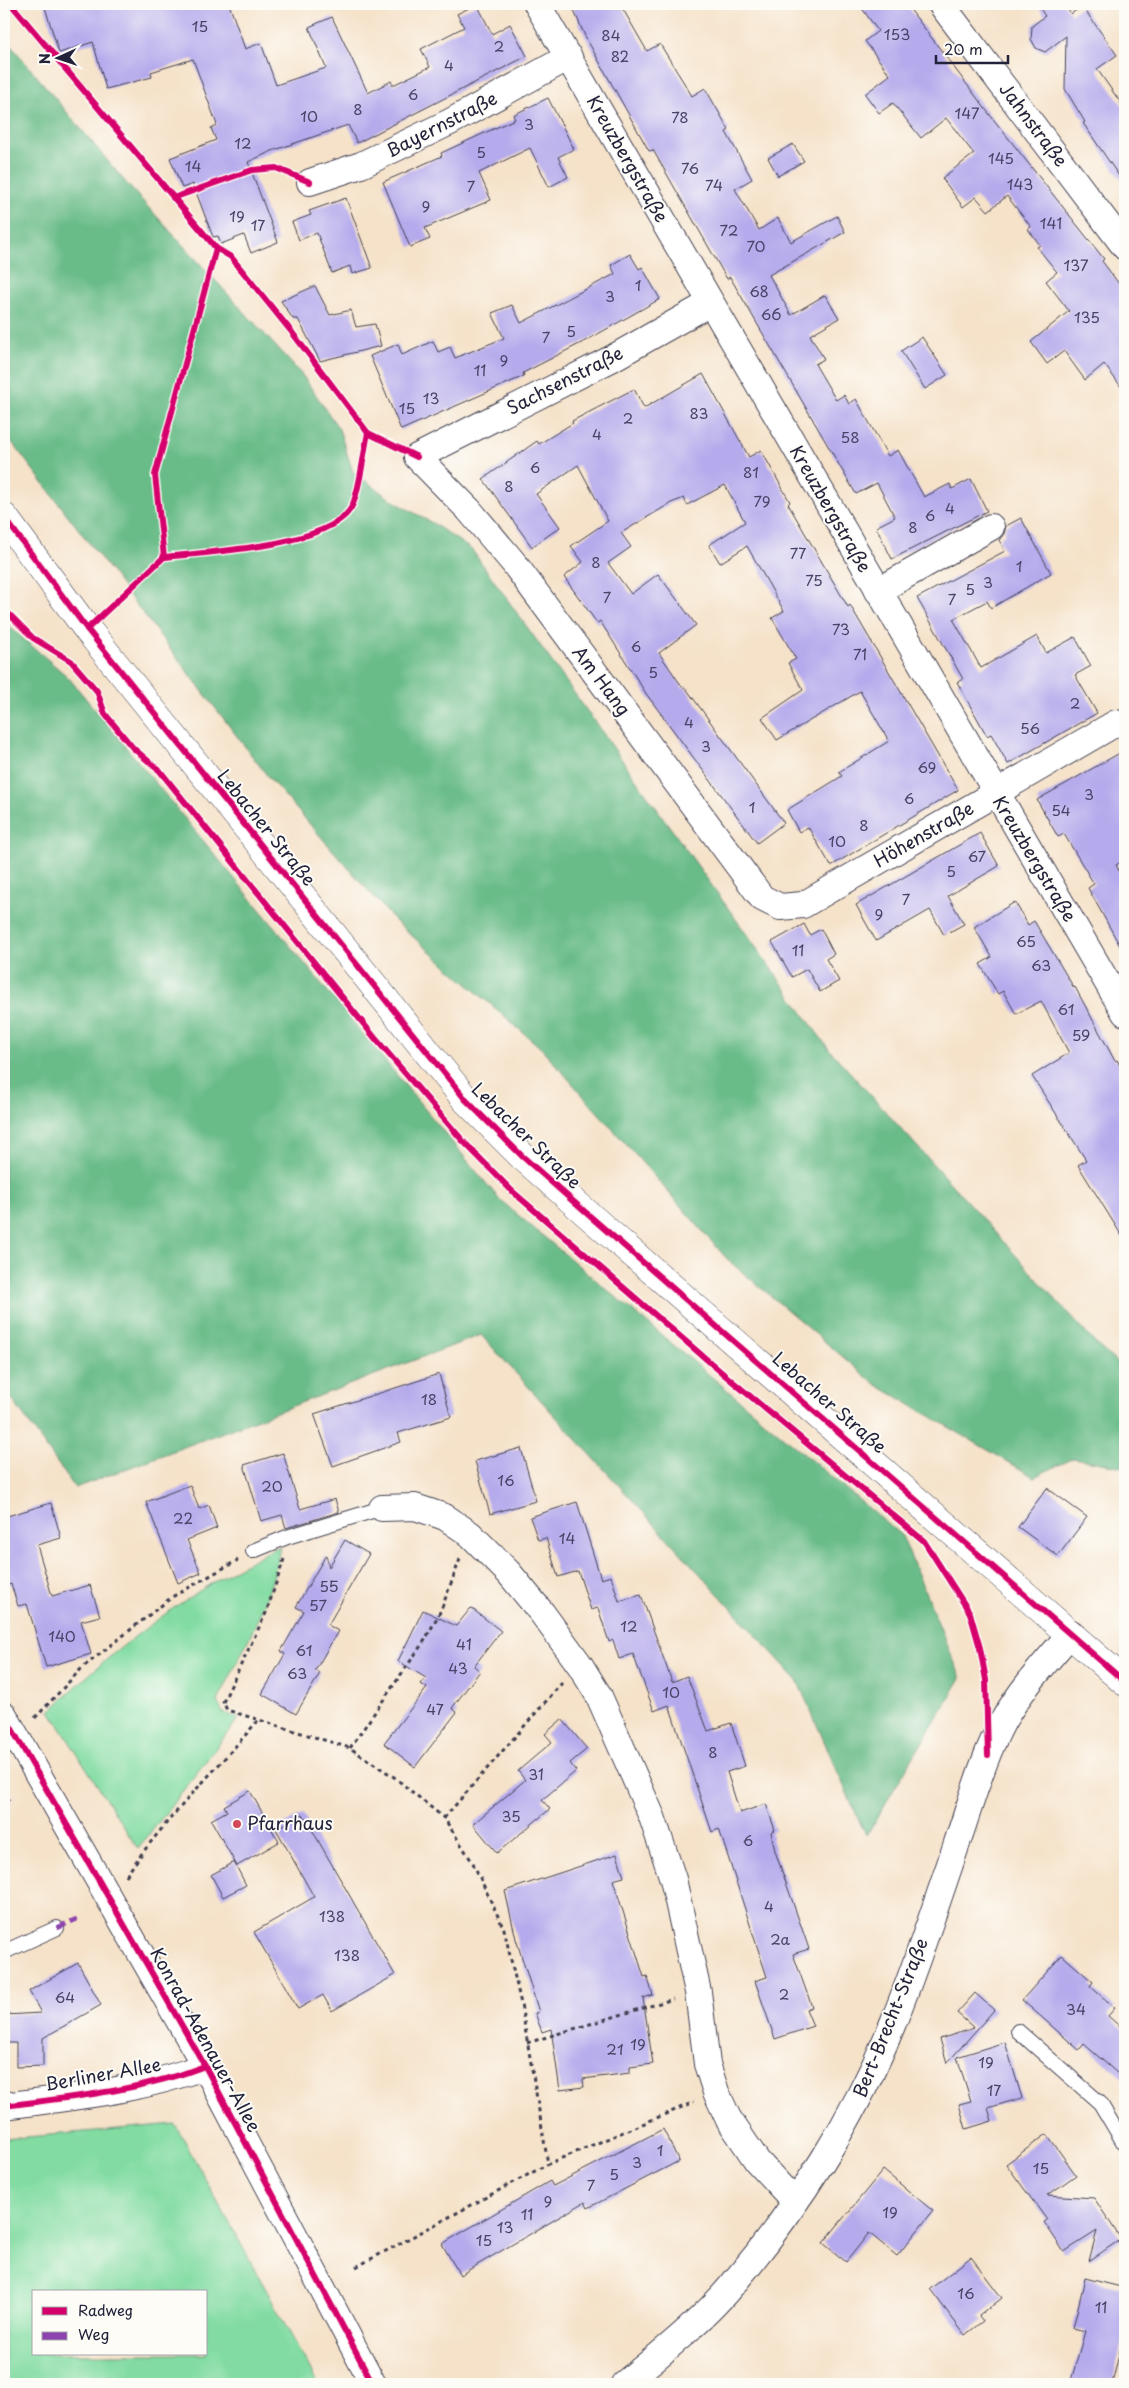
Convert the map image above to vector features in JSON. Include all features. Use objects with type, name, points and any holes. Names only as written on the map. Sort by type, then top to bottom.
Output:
[{"type":"main road","name":"Lebacher Straße","points":[[4,517],[87,629],[466,1100],[522,1156],[584,1211],[1070,1632],[1125,1682]]},
{"type":"street","name":"Kreuzbergstraße","points":[[537,4],[995,794],[1125,1013]]},
{"type":"street","name":"Jahnstraße","points":[[941,4],[1125,247]]},
{"type":"street","name":"Bayernstraße","points":[[310,182],[361,165],[432,131],[569,57]]},
{"type":"street","name":"Sachsenstraße","points":[[417,456],[611,359],[710,303]]},
{"type":"street","name":"Am Hang","points":[[417,456],[470,510],[513,562],[762,898],[780,907]]},
{"type":"street","points":[[878,591],[991,527]]},
{"type":"street","name":"Höhenstraße","points":[[780,907],[803,905],[1116,723]]},
{"type":"street","points":[[382,1508],[416,1507],[445,1517],[470,1534],[537,1607],[580,1665],[599,1696],[652,1817],[673,1879],[698,1992],[708,2064],[716,2092],[728,2118],[757,2160],[795,2202]]},
{"type":"street","name":"Bert-Brecht-Straße","points":[[624,2384],[669,2346],[732,2286],[795,2202],[852,2112],[893,2024],[979,1778],[1003,1722],[1026,1687],[1070,1632]]},
{"type":"street","name":"Konrad-Adenauer-Allee","points":[[4,1715],[205,2066],[373,2384]]},
{"type":"street","name":"Berliner Allee","points":[[4,2106],[134,2088],[170,2080],[205,2066]]},
{"type":"lane","points":[[254,1550],[287,1537],[382,1508]]},
{"type":"lane","points":[[4,1952],[57,1928]]},
{"type":"lane","points":[[1018,2031],[1100,2103],[1125,2145]]},
{"type":"path","points":[[194,336],[216,248]]},
{"type":"path","points":[[352,506],[368,433]]},
{"type":"path","points":[[350,1748],[425,1640],[441,1610],[470,1534]]},
{"type":"path","points":[[287,1537],[282,1568],[266,1613],[223,1702],[227,1710],[350,1748],[394,1777],[444,1818],[473,1863],[504,1929],[521,2004],[548,2164]]},
{"type":"path","points":[[18,1738],[89,1662],[172,1597],[254,1550]]},
{"type":"path","points":[[444,1818],[559,1686],[580,1665]]},
{"type":"path","points":[[111,1899],[136,1862],[188,1797],[221,1765],[260,1719]]},
{"type":"path","points":[[528,2043],[698,1992]]},
{"type":"path","points":[[356,2267],[548,2164],[716,2092]]},
{"type":"green space","points":[[4,37],[127,184],[303,376],[339,429],[353,472],[392,500],[434,524],[472,550],[828,1048],[1096,1344],[1125,1370],[1124,1467],[1073,1458],[1034,1477],[875,1384],[728,1260],[542,1049],[396,922],[269,778],[4,432]]},
{"type":"green space","points":[[4,622],[68,677],[500,1200],[902,1536],[961,1678],[866,1836],[797,1680],[481,1335],[75,1488],[4,1388]]},
{"type":"green space","points":[[280,1546],[276,1566],[263,1606],[218,1701],[222,1712],[239,1718],[138,1849],[50,1711],[130,1640],[159,1619],[217,1580]]},
{"type":"green space","points":[[175,2124],[318,2384],[4,2384],[4,2139]]},
{"type":"building","points":[[44,4],[229,4],[245,49],[261,43],[276,85],[326,68],[309,27],[332,17],[368,93],[391,81],[393,85],[430,67],[421,49],[464,27],[457,14],[477,4],[492,34],[510,24],[527,56],[357,143],[348,125],[272,151],[248,162],[278,242],[251,253],[244,235],[221,244],[218,236],[213,237],[193,184],[182,188],[170,158],[216,140],[211,128],[217,125],[193,59],[151,72],[152,77],[106,89],[93,42],[59,53]]},
{"type":"building","points":[[571,4],[620,4],[647,51],[660,44],[692,96],[705,88],[729,130],[726,132],[752,179],[735,189],[759,230],[778,218],[791,242],[837,216],[845,232],[769,275],[791,315],[825,295],[839,318],[810,335],[824,359],[815,364],[836,400],[844,395],[849,404],[856,399],[888,456],[898,450],[924,497],[950,484],[952,489],[971,479],[987,511],[892,559],[876,527],[895,517],[877,483],[856,494],[730,277],[727,279],[653,150],[649,151],[585,36]]},
{"type":"building","points":[[859,4],[906,4],[990,115],[1104,259],[1102,261],[1125,292],[1125,392],[1104,364],[1085,380],[1064,351],[1047,364],[1031,342],[1069,311],[1046,281],[1057,272],[1037,247],[1040,245],[1028,229],[1031,227],[1007,196],[988,211],[976,197],[963,207],[942,178],[974,154],[946,118],[921,138],[893,103],[879,113],[865,94],[890,75],[865,41],[878,31]]},
{"type":"building","points":[[1037,4],[1064,4],[1071,14],[1082,6],[1117,55],[1097,69],[1125,109],[1125,185],[1083,123],[1085,122],[1065,89],[1066,36],[1045,52],[1036,48],[1031,39],[1032,26],[1045,16]]},
{"type":"building","points":[[548,98],[574,149],[558,157],[568,177],[549,187],[530,148],[479,173],[491,200],[425,228],[430,239],[410,247],[383,182],[442,156],[441,153],[515,119],[513,115]]},
{"type":"building","points":[[793,144],[804,161],[778,176],[768,158]]},
{"type":"building","points":[[346,198],[372,268],[352,274],[350,266],[332,273],[317,233],[299,240],[292,222],[311,215],[309,211]]},
{"type":"building","points":[[630,254],[639,269],[642,267],[660,299],[523,373],[524,376],[401,430],[370,356],[398,344],[402,355],[433,341],[438,352],[450,347],[455,358],[504,338],[492,313],[512,305],[521,323],[615,274],[611,265]]},
{"type":"building","points":[[315,286],[330,315],[351,310],[356,327],[375,324],[381,346],[320,361],[298,319],[293,319],[281,301]]},
{"type":"building","points":[[922,337],[947,375],[925,389],[901,351]]},
{"type":"building","points":[[703,374],[749,457],[761,450],[790,502],[788,504],[848,607],[850,605],[958,790],[831,866],[808,827],[799,832],[787,810],[842,776],[839,772],[889,741],[860,691],[777,740],[762,718],[803,690],[788,663],[796,659],[772,618],[784,611],[747,546],[720,563],[709,545],[745,522],[725,485],[687,505],[684,498],[671,503],[621,533],[631,547],[608,563],[631,594],[658,574],[696,625],[659,653],[784,823],[757,843],[647,695],[600,621],[597,623],[564,577],[583,562],[571,546],[608,521],[578,465],[536,494],[560,527],[532,547],[483,479],[537,441],[539,444],[573,423],[572,421],[634,389],[644,408]]},
{"type":"building","points":[[1021,518],[1051,573],[991,608],[987,601],[953,619],[981,668],[1037,636],[1046,653],[1075,637],[1091,666],[1075,675],[1097,713],[1008,764],[991,734],[987,736],[957,682],[963,679],[917,598],[1005,551],[999,540],[1004,534],[1006,526]]},
{"type":"building","points":[[1125,750],[1125,860],[1116,865],[1125,882],[1125,955],[1088,888],[1094,884],[1064,834],[1058,837],[1037,800]]},
{"type":"building","points":[[980,833],[999,866],[948,896],[964,924],[944,935],[930,910],[876,941],[856,905]]},
{"type":"building","points":[[1015,902],[1028,925],[1034,921],[1075,987],[1115,1061],[1117,1060],[1125,1074],[1125,1241],[1078,1165],[1086,1160],[1032,1076],[1069,1053],[1041,1001],[1016,1014],[1003,991],[998,994],[980,964],[992,957],[974,927]]},
{"type":"building","points":[[804,924],[810,935],[821,929],[834,954],[826,959],[839,981],[820,992],[807,969],[792,977],[772,942]]},
{"type":"building","points":[[439,1374],[451,1417],[398,1433],[401,1442],[333,1466],[314,1414]]},
{"type":"building","points":[[521,1448],[536,1501],[490,1514],[475,1461]]},
{"type":"building","points":[[283,1453],[300,1509],[335,1499],[339,1512],[286,1528],[282,1515],[261,1521],[244,1465]]},
{"type":"building","points":[[190,1485],[199,1509],[209,1505],[217,1528],[187,1540],[201,1573],[178,1583],[146,1502]]},
{"type":"building","points":[[1047,1488],[1087,1517],[1058,1556],[1018,1527]]},
{"type":"building","points":[[577,1502],[601,1579],[611,1576],[619,1601],[641,1595],[672,1682],[687,1676],[708,1731],[731,1723],[745,1766],[727,1772],[740,1813],[766,1804],[775,1830],[771,1832],[775,1851],[809,1949],[793,1954],[812,2007],[806,2009],[813,2026],[775,2039],[755,1981],[767,1977],[719,1829],[712,1832],[669,1705],[654,1711],[633,1654],[619,1659],[613,1640],[609,1642],[598,1608],[591,1610],[578,1571],[558,1577],[546,1538],[538,1540],[530,1517]]},
{"type":"building","points":[[51,1503],[61,1538],[37,1545],[52,1596],[90,1585],[100,1616],[81,1621],[91,1654],[46,1667],[27,1604],[18,1606],[11,1584],[4,1586],[4,1517]]},
{"type":"building","points":[[345,1540],[369,1554],[328,1625],[338,1631],[315,1671],[320,1673],[296,1714],[262,1694],[285,1654],[281,1651],[304,1611],[296,1607],[326,1555],[329,1567]]},
{"type":"building","points":[[471,1608],[501,1631],[474,1666],[480,1671],[452,1708],[457,1712],[415,1767],[384,1743],[427,1688],[421,1684],[426,1678],[398,1661],[423,1610],[456,1626]]},
{"type":"building","points":[[562,1719],[587,1749],[570,1763],[576,1771],[542,1800],[550,1809],[497,1853],[473,1824],[525,1780],[518,1771],[552,1742],[545,1734]]},
{"type":"building","name":"Pfarrhaus","points":[[250,1791],[279,1842],[237,1866],[211,1820],[227,1811],[224,1806]]},
{"type":"building","points":[[303,1814],[395,1975],[332,2011],[323,1995],[298,2009],[254,1932],[314,1897],[276,1829]]},
{"type":"building","points":[[617,1854],[624,1877],[613,1880],[644,1977],[647,1976],[653,1995],[643,1998],[653,2064],[630,2067],[630,2073],[583,2079],[584,2087],[560,2090],[551,2029],[542,2032],[535,2013],[539,2012],[516,1939],[505,1891]]},
{"type":"building","points":[[234,1862],[246,1885],[223,1897],[211,1875]]},
{"type":"building","points":[[1062,1955],[1093,1982],[1090,1986],[1115,2008],[1108,2016],[1125,2031],[1125,2080],[1084,2044],[1079,2050],[1022,2000]]},
{"type":"building","points":[[78,1963],[101,2005],[43,2038],[43,2066],[16,2067],[16,2043],[6,2043],[5,2015],[41,2013],[29,1991]]},
{"type":"building","points":[[975,1993],[994,2010],[947,2063],[940,2039],[974,2028],[957,2013]]},
{"type":"building","points":[[1005,2042],[1022,2098],[988,2108],[992,2121],[966,2129],[959,2104],[971,2101],[957,2057]]},
{"type":"building","points":[[663,2129],[679,2161],[588,2208],[585,2202],[460,2275],[442,2244],[550,2181],[553,2186]]},
{"type":"building","points":[[1047,2134],[1076,2175],[1048,2195],[1094,2198],[1121,2239],[1089,2261],[1097,2231],[1064,2252],[1044,2222],[1047,2220],[1006,2164]]},
{"type":"building","points":[[883,2170],[933,2211],[897,2256],[869,2233],[846,2262],[823,2243]]},
{"type":"building","points":[[971,2257],[1002,2298],[979,2316],[983,2321],[965,2335],[930,2289]]},
{"type":"building","points":[[1085,2278],[1125,2288],[1125,2330],[1112,2384],[1070,2384],[1085,2331],[1073,2328]]},
{"type":"marked path","points":[[4,1801],[9,1798]]},
{"type":"marked path","points":[[57,1928],[77,1919]]},
{"type":"cycle path","points":[[11,4],[216,248],[231,257],[291,331],[368,433],[417,457]]},
{"type":"cycle path","points":[[173,198],[252,170],[276,168],[310,182]]},
{"type":"cycle path","points":[[87,629],[164,557],[155,475],[216,248]]},
{"type":"cycle path","points":[[164,557],[268,545],[322,530],[342,518],[353,504],[356,496],[368,433]]},
{"type":"cycle path","points":[[4,517],[87,629],[466,1100],[522,1156],[584,1211],[1125,1682]]},
{"type":"cycle path","points":[[4,609],[33,638],[71,661],[97,691],[105,714],[133,748],[160,771],[375,1038],[463,1141],[512,1191],[720,1371],[924,1541],[970,1613],[980,1648],[986,1680],[988,1755]]},
{"type":"cycle path","points":[[4,1715],[205,2066],[373,2384]]},
{"type":"cycle path","points":[[4,2106],[106,2092],[156,2082],[205,2066]]},
{"type":"place","name":"Pfarrhaus","points":[[237,1824]]}]
